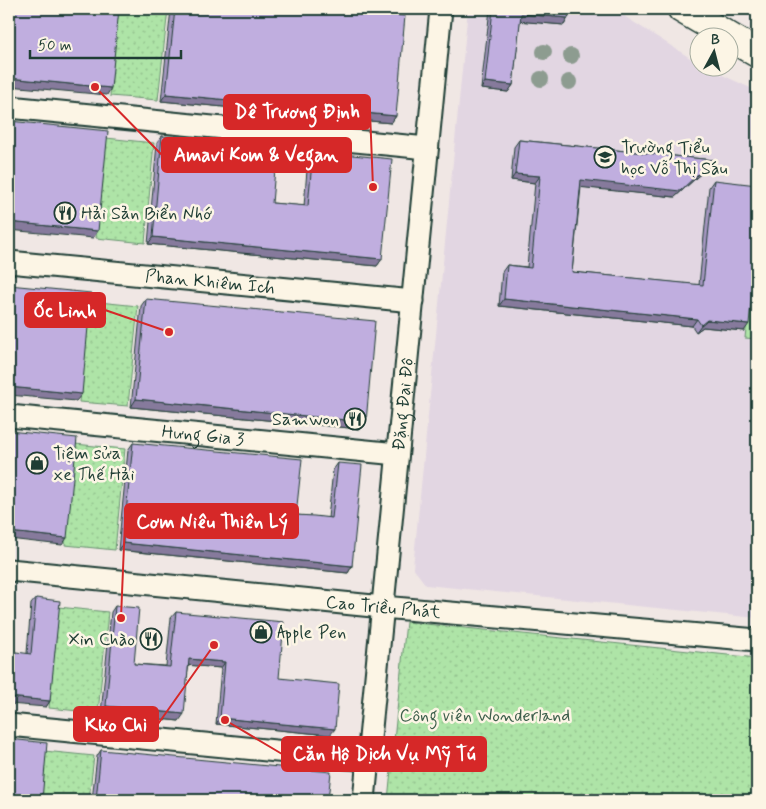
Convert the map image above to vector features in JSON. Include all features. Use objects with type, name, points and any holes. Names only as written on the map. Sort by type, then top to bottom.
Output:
[{"type":"street","name":"Đặng Đại Độ","points":[[364,800],[441,9]]},
{"type":"street","points":[[682,9],[757,53]]},
{"type":"street","points":[[9,107],[427,148]]},
{"type":"street","name":"Phan Khiêm Ích","points":[[9,262],[413,301]]},
{"type":"street","name":"Hưng Gia 3","points":[[9,416],[398,454]]},
{"type":"street","name":"Cao Triều Phát","points":[[9,570],[383,607],[757,640]]},
{"type":"street","points":[[9,725],[368,760]]},
{"type":"shaded area","points":[[468,9],[613,9],[688,57],[688,78],[729,78],[757,91],[757,618],[426,585],[413,568]]},
{"type":"green space","points":[[118,9],[168,9],[158,100],[110,96]]},
{"type":"green space","points":[[106,138],[154,143],[145,243],[96,238]]},
{"type":"green space","points":[[755,245],[757,246],[757,339],[745,338]]},
{"type":"green space","points":[[89,301],[138,306],[128,406],[79,402]]},
{"type":"green space","points":[[75,444],[125,449],[115,550],[65,545]]},
{"type":"green space","points":[[58,607],[108,612],[98,713],[49,708]]},
{"type":"green space","name":"Công viên Wonderland","points":[[406,622],[757,658],[757,800],[388,800]]},
{"type":"green space","points":[[44,751],[94,756],[89,800],[40,800]]},
{"type":"building","points":[[9,9],[119,9],[111,88],[9,78]]},
{"type":"building","points":[[175,9],[331,9],[405,16],[396,116],[166,94]]},
{"type":"building","points":[[493,9],[570,9],[568,18],[521,14],[513,85],[485,82]]},
{"type":"building","points":[[9,121],[108,131],[98,231],[9,222]]},
{"type":"building","points":[[162,136],[277,147],[272,203],[308,206],[313,151],[392,159],[382,259],[153,237]]},
{"type":"building","points":[[519,140],[713,160],[680,191],[581,180],[572,272],[703,285],[714,180],[757,185],[757,243],[749,324],[707,320],[701,325],[697,319],[504,299],[507,265],[531,268],[540,176],[515,174]]},
{"type":"building","points":[[9,285],[91,293],[82,394],[9,387]]},
{"type":"building","points":[[146,299],[375,321],[366,422],[136,399]]},
{"type":"building","points":[[9,431],[77,438],[67,538],[9,532]]},
{"type":"building","points":[[133,443],[302,459],[296,515],[332,518],[338,463],[362,465],[352,566],[123,543]]},
{"type":"building","points":[[36,598],[60,601],[50,701],[9,697],[9,651],[31,654]]},
{"type":"building","points":[[115,606],[139,608],[134,664],[170,667],[176,612],[284,622],[279,678],[339,684],[335,729],[220,718],[225,662],[189,659],[184,714],[106,706]]},
{"type":"building","points":[[9,739],[47,743],[42,800],[9,800]]},
{"type":"building","points":[[101,750],[331,772],[328,800],[96,800]]},
{"type":"place","name":"Amavi Kom & Vegan","points":[[95,87]]},
{"type":"place","name":"Trường Tiểu học Vỗ Thị Sáu","points":[[605,157]]},
{"type":"place","name":"Dê Trương Định","points":[[373,187]]},
{"type":"place","name":"Hải Sản Biển Nhớ","points":[[65,213]]},
{"type":"place","name":"Ốc Linh","points":[[169,332]]},
{"type":"place","name":"Samwon","points":[[355,419]]},
{"type":"place","name":"Tiệm sửa xe Thế Hải","points":[[37,463]]},
{"type":"place","name":"Cơm Niêu Thiên Lý","points":[[121,618]]},
{"type":"place","name":"Apple Pen","points":[[261,632]]},
{"type":"place","name":"Xin Chào","points":[[151,639]]},
{"type":"place","name":"Kko Chi","points":[[214,645]]},
{"type":"place","name":"Căn Hộ Dịch Vụ Mỹ Tú","points":[[225,720]]}]
